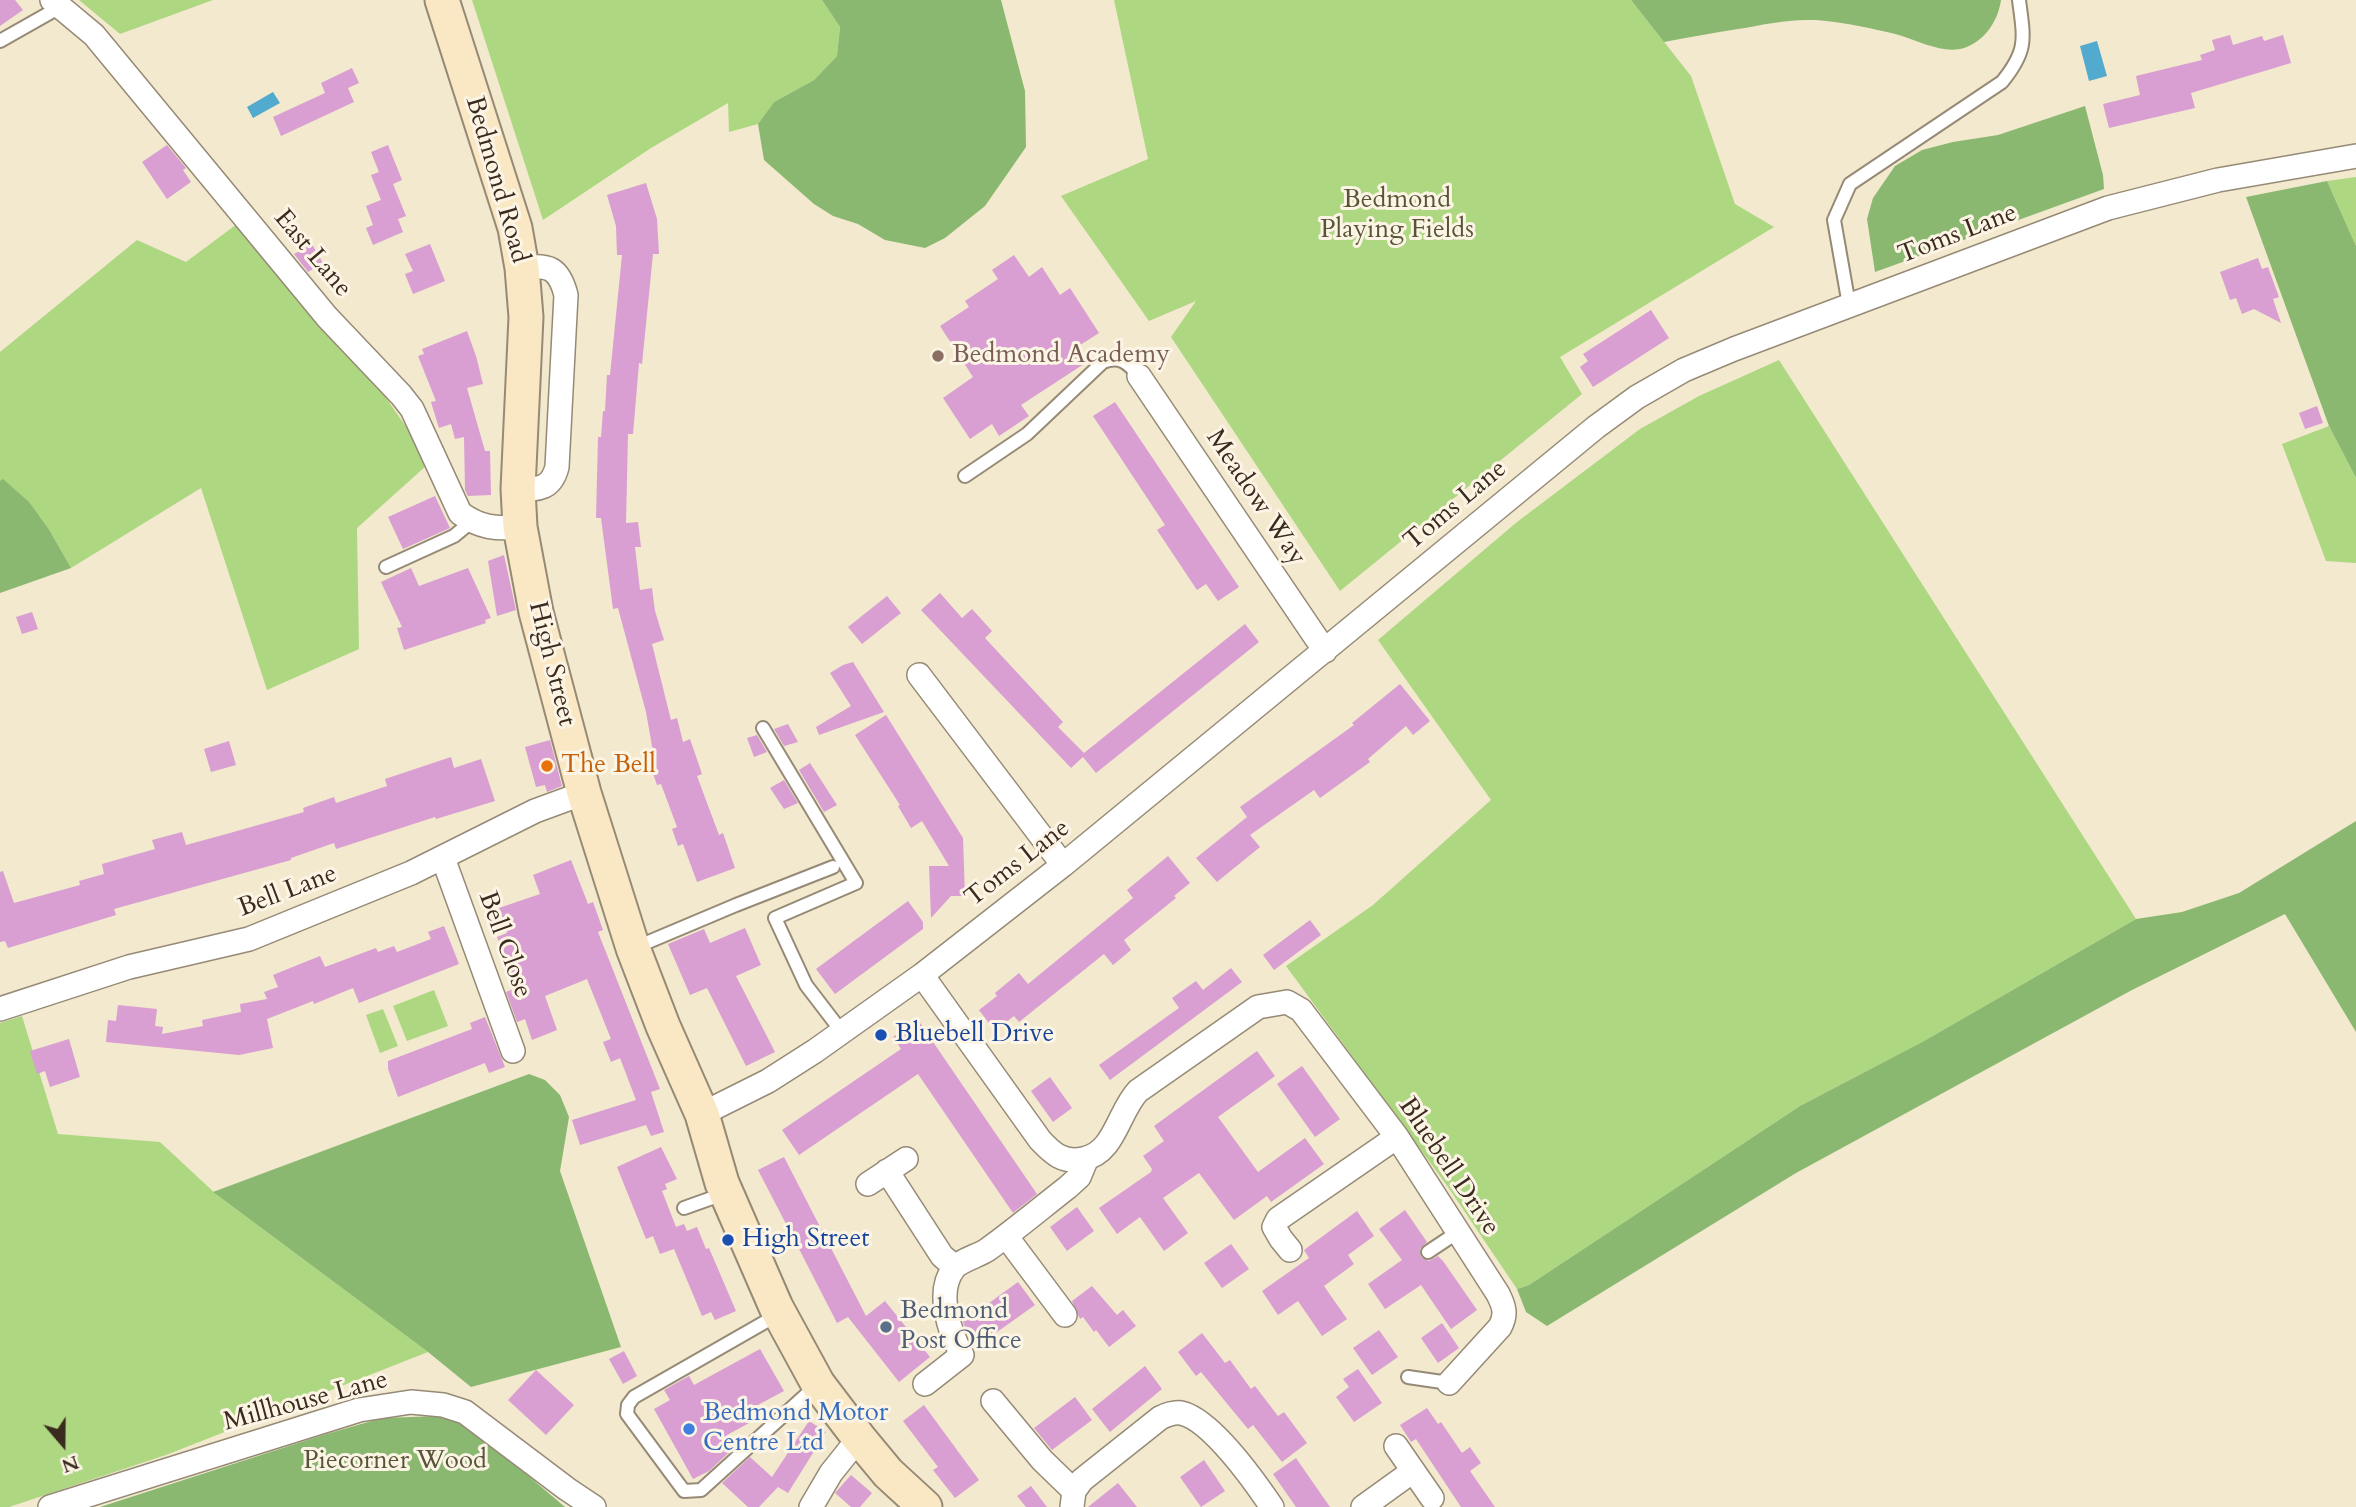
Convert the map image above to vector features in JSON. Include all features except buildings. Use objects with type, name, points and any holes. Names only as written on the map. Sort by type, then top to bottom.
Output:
[{"type":"street","name":"Bedmond Road","points":[[442,0],[515,228],[522,268],[526,317],[518,489]]},
{"type":"street","name":"East Lane","points":[[56,3],[94,35],[327,317],[401,395],[412,410],[460,513],[471,522]]},
{"type":"street","name":"Toms Lane","points":[[702,1114],[768,1081],[922,975],[1063,865],[1637,397],[1684,370],[2108,208],[2218,180],[2356,156]]},
{"type":"street","name":"Meadow Way","points":[[1139,376],[1325,651]]},
{"type":"street","name":"High Street","points":[[518,489],[520,527],[536,612],[584,793],[633,948],[663,1026],[702,1114],[727,1193],[779,1314],[818,1384],[888,1474],[925,1507]]},
{"type":"street","points":[[471,522],[496,529],[520,527]]},
{"type":"street","points":[[919,675],[1063,865]]},
{"type":"street","name":"Bell Lane","points":[[0,1009],[129,967],[249,939],[443,858],[535,811],[584,793]]},
{"type":"street","name":"Bell Close","points":[[443,858],[513,1051]]},
{"type":"street","points":[[922,975],[1040,1140],[1062,1159],[1087,1158]]},
{"type":"street","name":"Bluebell Drive","points":[[955,1267],[984,1252],[1079,1177],[1087,1158],[1105,1147],[1130,1100],[1138,1091],[1258,1007],[1287,1002],[1301,1010],[1397,1137],[1504,1306],[1505,1318],[1500,1327],[1449,1383]]},
{"type":"street","points":[[1290,1250],[1274,1227],[1278,1219],[1397,1137]]},
{"type":"street","points":[[887,1172],[942,1256],[955,1267],[949,1281],[947,1320],[962,1355],[925,1384]]},
{"type":"street","points":[[1006,1236],[1065,1315]]},
{"type":"street","points":[[993,1401],[1073,1499],[1082,1480],[1160,1418],[1171,1413],[1182,1413],[1195,1420],[1235,1455],[1272,1507]]},
{"type":"street","name":"Millhouse Lane","points":[[50,1507],[359,1410],[411,1402],[443,1405],[465,1412],[594,1507]]},
{"type":"street","points":[[811,1507],[831,1473],[859,1438]]},
{"type":"street","points":[[1396,1446],[1432,1497]]},
{"type":"street","points":[[1363,1507],[1413,1471]]},
{"type":"lane","points":[[1849,305],[1834,220],[1850,184],[2002,82],[2016,65],[2021,51],[2023,35],[2019,0]]},
{"type":"lane","points":[[0,41],[56,3]]},
{"type":"lane","points":[[965,476],[1027,434],[1103,362],[1118,358],[1127,362],[1139,376]]},
{"type":"lane","points":[[386,567],[454,536],[471,522]]},
{"type":"lane","points":[[763,728],[856,883],[775,918],[806,985],[842,1032]]},
{"type":"lane","points":[[633,948],[833,867]]},
{"type":"lane","points":[[684,1208],[727,1193]]},
{"type":"lane","points":[[1428,1252],[1458,1232]]},
{"type":"lane","points":[[779,1314],[634,1397],[628,1405],[627,1414],[684,1491],[692,1492],[701,1490],[818,1384]]},
{"type":"lane","points":[[1408,1377],[1449,1383]]},
{"type":"green space","points":[[79,0],[213,0],[120,34]]},
{"type":"green space","points":[[472,0],[822,0],[840,27],[837,56],[814,80],[774,102],[758,124],[729,132],[728,103],[651,148],[543,220]]},
{"type":"green space","points":[[822,0],[1001,0],[1025,91],[1026,147],[985,206],[945,238],[925,248],[885,240],[858,224],[833,216],[814,204],[764,160],[758,124],[774,102],[814,80],[837,56],[840,27]]},
{"type":"green space","name":"Bedmond Playing Fields","points":[[1114,0],[1631,0],[1691,76],[1735,204],[1774,227],[1560,357],[1582,394],[1340,591],[1171,337],[1196,301],[1149,321],[1061,196],[1148,159]]},
{"type":"green space","points":[[1631,0],[2001,0],[1994,23],[1984,35],[1964,48],[1949,50],[1870,28],[1812,20],[1793,20],[1664,42]]},
{"type":"green space","points":[[2085,106],[2103,175],[2104,189],[1875,272],[1867,219],[1873,198],[1895,166],[1922,150],[1998,135]]},
{"type":"green space","points":[[2356,177],[2356,246],[2327,181]]},
{"type":"green space","points":[[2327,181],[2356,246],[2356,478],[2329,426],[2246,197]]},
{"type":"green space","points":[[241,221],[382,392],[411,434],[427,465],[357,528],[359,649],[267,690],[201,488],[71,568],[50,531],[0,481],[0,352],[137,240],[186,262]]},
{"type":"green space","points":[[1779,360],[2136,919],[1924,1041],[1800,1106],[1529,1285],[1517,1289],[1448,1187],[1286,966],[1373,905],[1491,800],[1378,640],[1517,522],[1640,429],[1699,396]]},
{"type":"green space","points":[[2329,426],[2356,478],[2356,563],[2326,561],[2282,444]]},
{"type":"green space","points":[[3,479],[29,502],[50,531],[71,568],[0,593],[0,481]]},
{"type":"green space","points":[[2356,821],[2356,1032],[2285,914],[2132,990],[1796,1173],[1547,1326],[1526,1312],[1517,1289],[1529,1285],[1800,1106],[1924,1041],[2136,919],[2182,912],[2239,893]]},
{"type":"green space","points":[[434,990],[448,1026],[407,1041],[393,1006]]},
{"type":"green space","points":[[383,1009],[398,1046],[380,1053],[366,1015]]},
{"type":"green space","points":[[22,1016],[58,1134],[160,1142],[217,1195],[428,1352],[166,1455],[9,1507],[0,1507],[0,1023]]},
{"type":"green space","points":[[529,1074],[545,1080],[560,1095],[569,1117],[560,1171],[621,1347],[471,1387],[213,1192]]},
{"type":"green space","name":"Piecorner Wood","points":[[440,1416],[473,1429],[565,1507],[100,1507],[382,1418]]},
{"type":"water","points":[[2097,41],[2107,76],[2089,81],[2080,46]]},
{"type":"water","points":[[273,92],[280,103],[253,118],[247,107]]},
{"type":"place","name":"Bedmond Academy","points":[[938,356]]},
{"type":"place","name":"The Bell","points":[[547,766]]},
{"type":"place","name":"Bluebell Drive","points":[[881,1035]]},
{"type":"place","name":"High Street","points":[[728,1240]]},
{"type":"place","name":"Bedmond Post Office","points":[[886,1327]]},
{"type":"place","name":"Bedmond Motor Centre Ltd","points":[[689,1429]]}]
